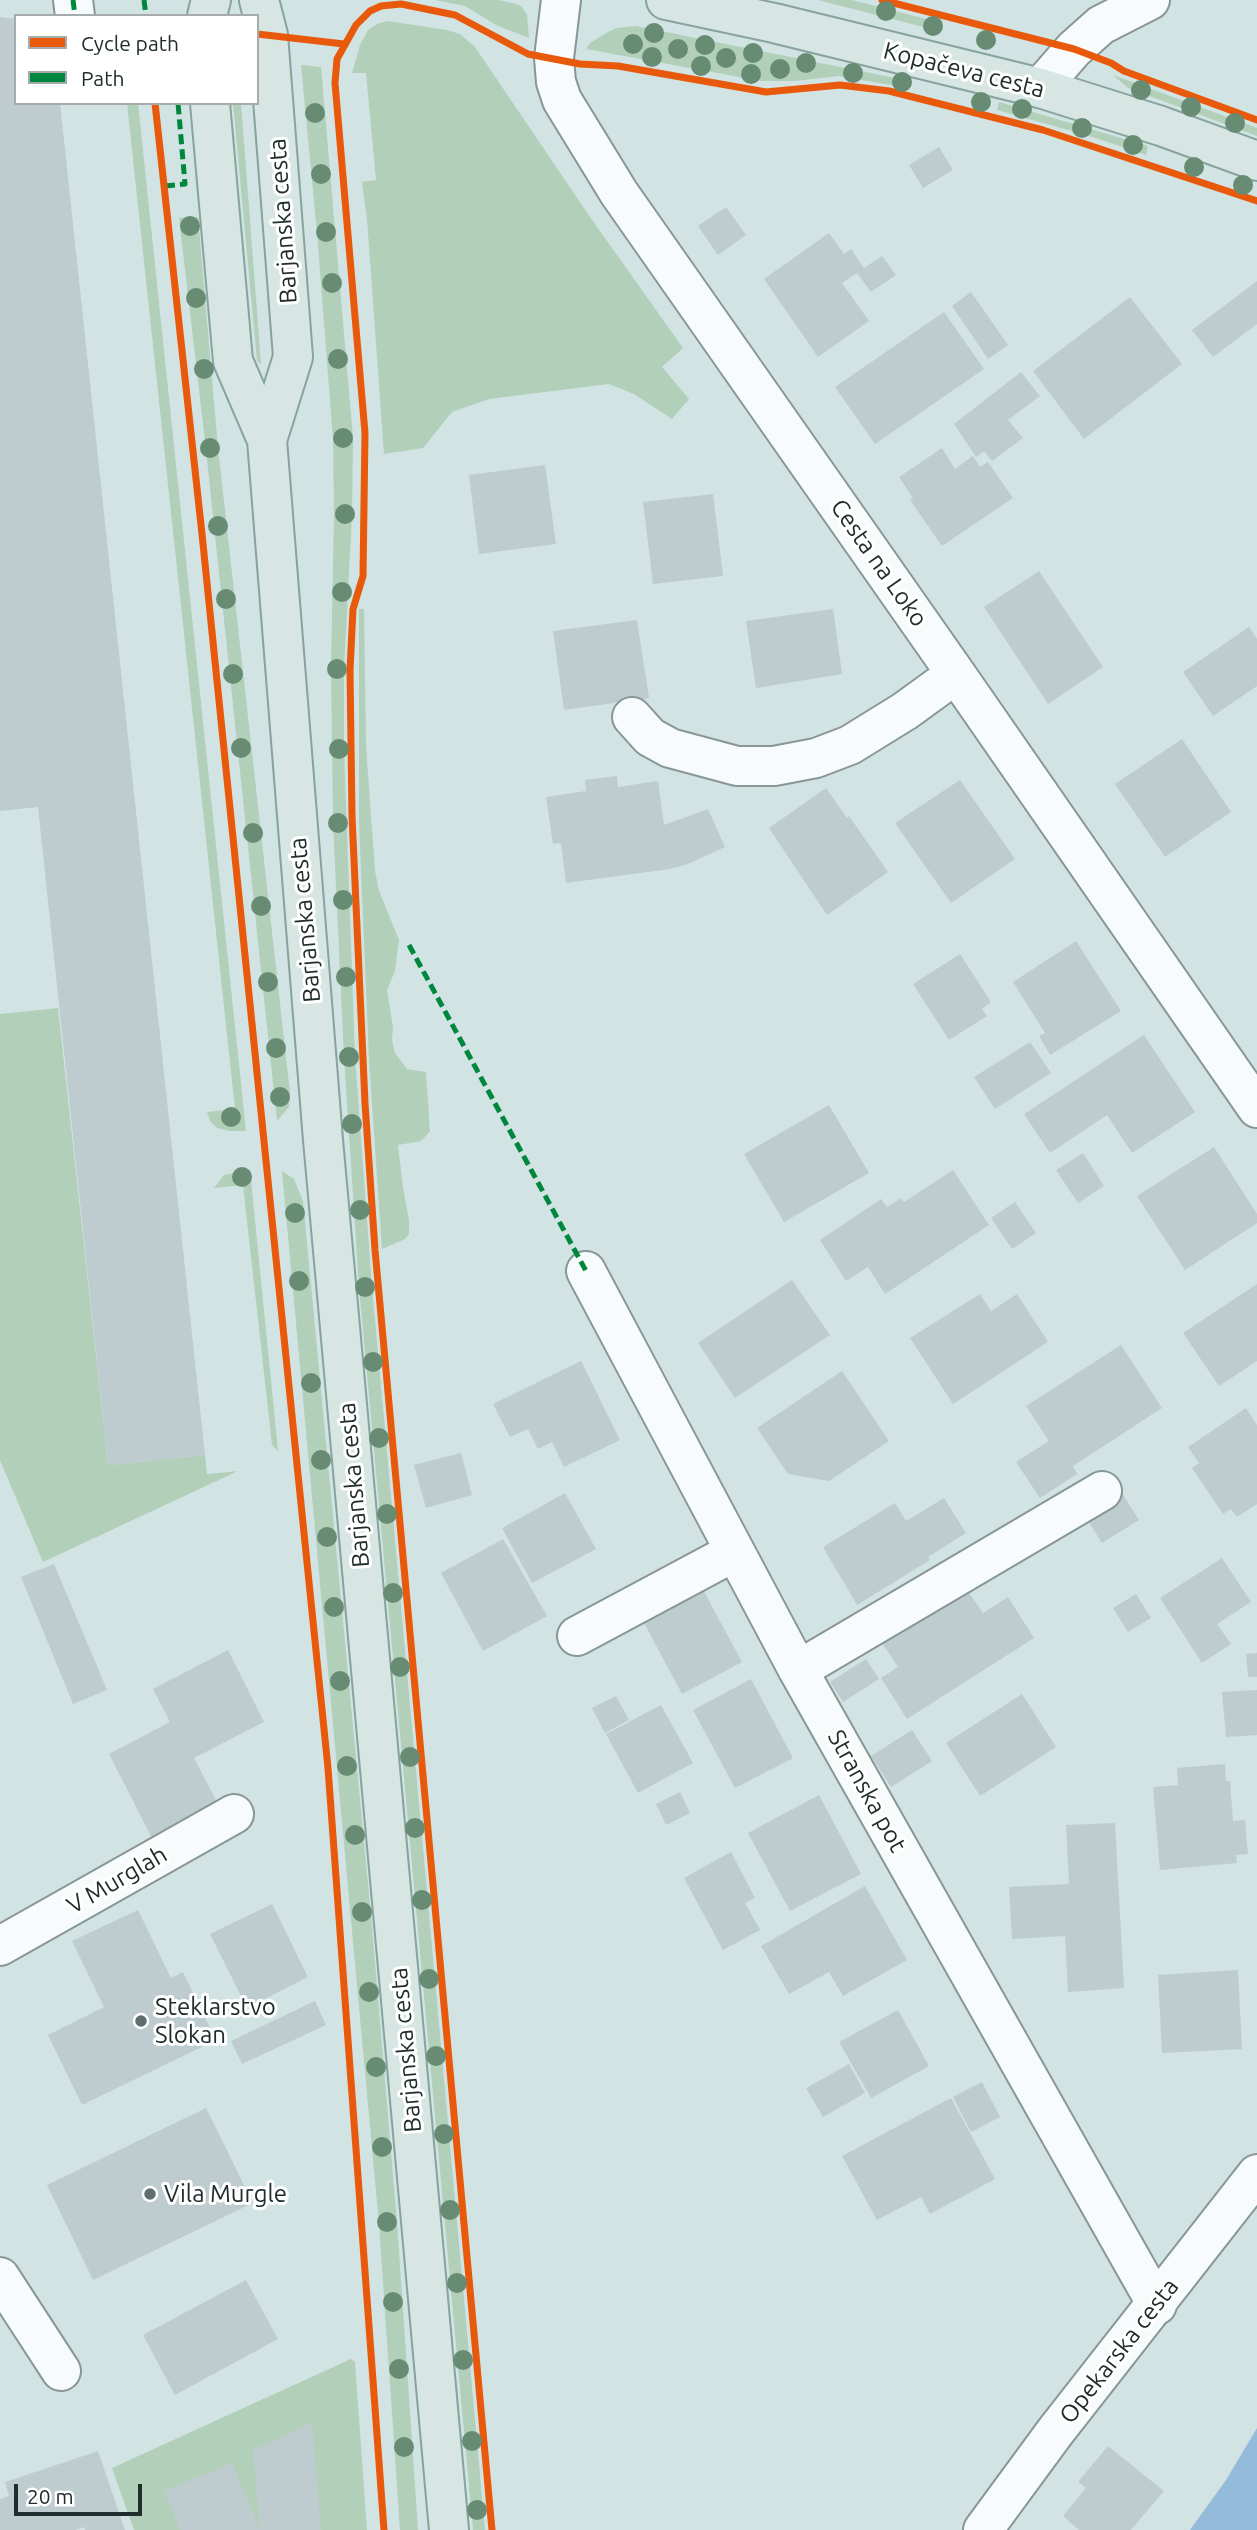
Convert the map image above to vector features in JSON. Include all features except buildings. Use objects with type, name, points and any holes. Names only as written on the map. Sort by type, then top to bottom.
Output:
[{"type":"main road","name":"Barjanska cesta","points":[[259,0],[268,35],[293,357],[267,440]]},
{"type":"main road","name":"Kopačeva cesta","points":[[666,0],[775,23],[1040,88],[1161,126],[1257,161]]},
{"type":"main road","name":"Barjanska cesta","points":[[210,105],[233,361],[267,440],[323,1140],[449,2530]]},
{"type":"street","name":"Cesta na Loko","points":[[561,0],[554,58],[556,82],[562,100],[619,193],[957,674],[1257,1108]]},
{"type":"street","points":[[1040,88],[1073,50],[1101,25],[1150,0]]},
{"type":"street","points":[[632,717],[650,737],[670,748],[737,766],[775,766],[816,758],[850,745],[957,674]]},
{"type":"street","name":"Stranska pot","points":[[586,1271],[798,1670],[1157,2305]]},
{"type":"street","points":[[798,1670],[1102,1491]]},
{"type":"street","points":[[577,1636],[734,1552]]},
{"type":"street","name":"V Murglah","points":[[0,1947],[234,1814]]},
{"type":"street","name":"Opekarska cesta","points":[[983,2530],[1055,2432],[1257,2174]]},
{"type":"street","points":[[0,2277],[61,2371]]},
{"type":"green space","points":[[435,0],[498,0],[521,6],[527,14],[529,38],[496,25],[465,6]]},
{"type":"green space","points":[[818,0],[852,0],[942,23],[939,31]]},
{"type":"green space","points":[[388,21],[447,30],[460,34],[475,47],[683,348],[662,367],[689,399],[672,419],[634,394],[609,384],[489,399],[452,412],[423,448],[384,454],[362,182],[376,180],[366,73],[352,73],[360,45],[368,30]]},
{"type":"green space","points":[[636,26],[910,81],[908,88],[839,76],[794,81],[761,81],[586,49],[590,43],[608,32]]},
{"type":"green space","points":[[301,65],[321,67],[353,438],[344,669],[344,749],[355,1057],[372,1287],[485,2530],[473,2530],[359,1287],[344,1057],[333,823],[333,439]]},
{"type":"green space","points":[[1113,75],[1257,128],[1257,136],[1128,88]]},
{"type":"green space","points":[[999,102],[1148,146],[1146,155],[997,110]]},
{"type":"green space","points":[[127,105],[138,105],[246,1131],[217,1128],[210,1121],[207,1112],[235,1109]]},
{"type":"green space","points":[[233,105],[241,105],[261,364],[257,361]]},
{"type":"green space","points":[[198,217],[218,448],[290,1093],[289,1107],[277,1121],[179,218]]},
{"type":"green space","points":[[359,609],[364,609],[366,746],[375,871],[379,891],[399,940],[395,971],[387,990],[393,1027],[392,1040],[395,1053],[407,1069],[426,1072],[430,1131],[421,1141],[398,1145],[409,1234],[405,1239],[382,1249],[369,1060],[359,823]]},
{"type":"green space","points":[[58,1008],[108,1465],[205,1455],[207,1474],[238,1471],[43,1562],[0,1460],[0,1014]]},
{"type":"green space","points":[[250,1170],[278,1451],[272,1445],[243,1185],[214,1188],[224,1175]]},
{"type":"green space","points":[[282,1171],[294,1179],[303,1201],[371,1915],[397,2222],[418,2530],[400,2530],[379,2224]]},
{"type":"green space","points":[[351,2359],[355,2362],[367,2530],[134,2530],[112,2468]]},
{"type":"water","points":[[1257,2428],[1257,2530],[1190,2530],[1226,2480]]},
{"type":"marked path","points":[[73,0],[75,14]]},
{"type":"marked path","points":[[144,0],[146,14]]},
{"type":"marked path","points":[[165,186],[185,184],[178,105]]},
{"type":"marked path","points":[[409,945],[586,1271]]},
{"type":"cycle path","points":[[882,0],[1074,49],[1124,71],[1257,120]]},
{"type":"cycle path","points":[[492,2530],[375,1250],[365,1103],[352,816],[350,670],[353,609],[363,576],[365,433],[335,83],[337,59],[356,25],[370,11],[381,6],[401,4],[455,15],[528,54],[580,64],[618,66],[766,92],[840,85],[889,91],[1043,130],[1257,201]]},
{"type":"cycle path","points":[[259,34],[344,44]]},
{"type":"cycle path","points":[[155,105],[202,534],[328,1768],[384,2530]]},
{"type":"place","name":"Steklarstvo Slokan","points":[[141,2021]]},
{"type":"place","name":"Vila Murgle","points":[[150,2194]]}]
